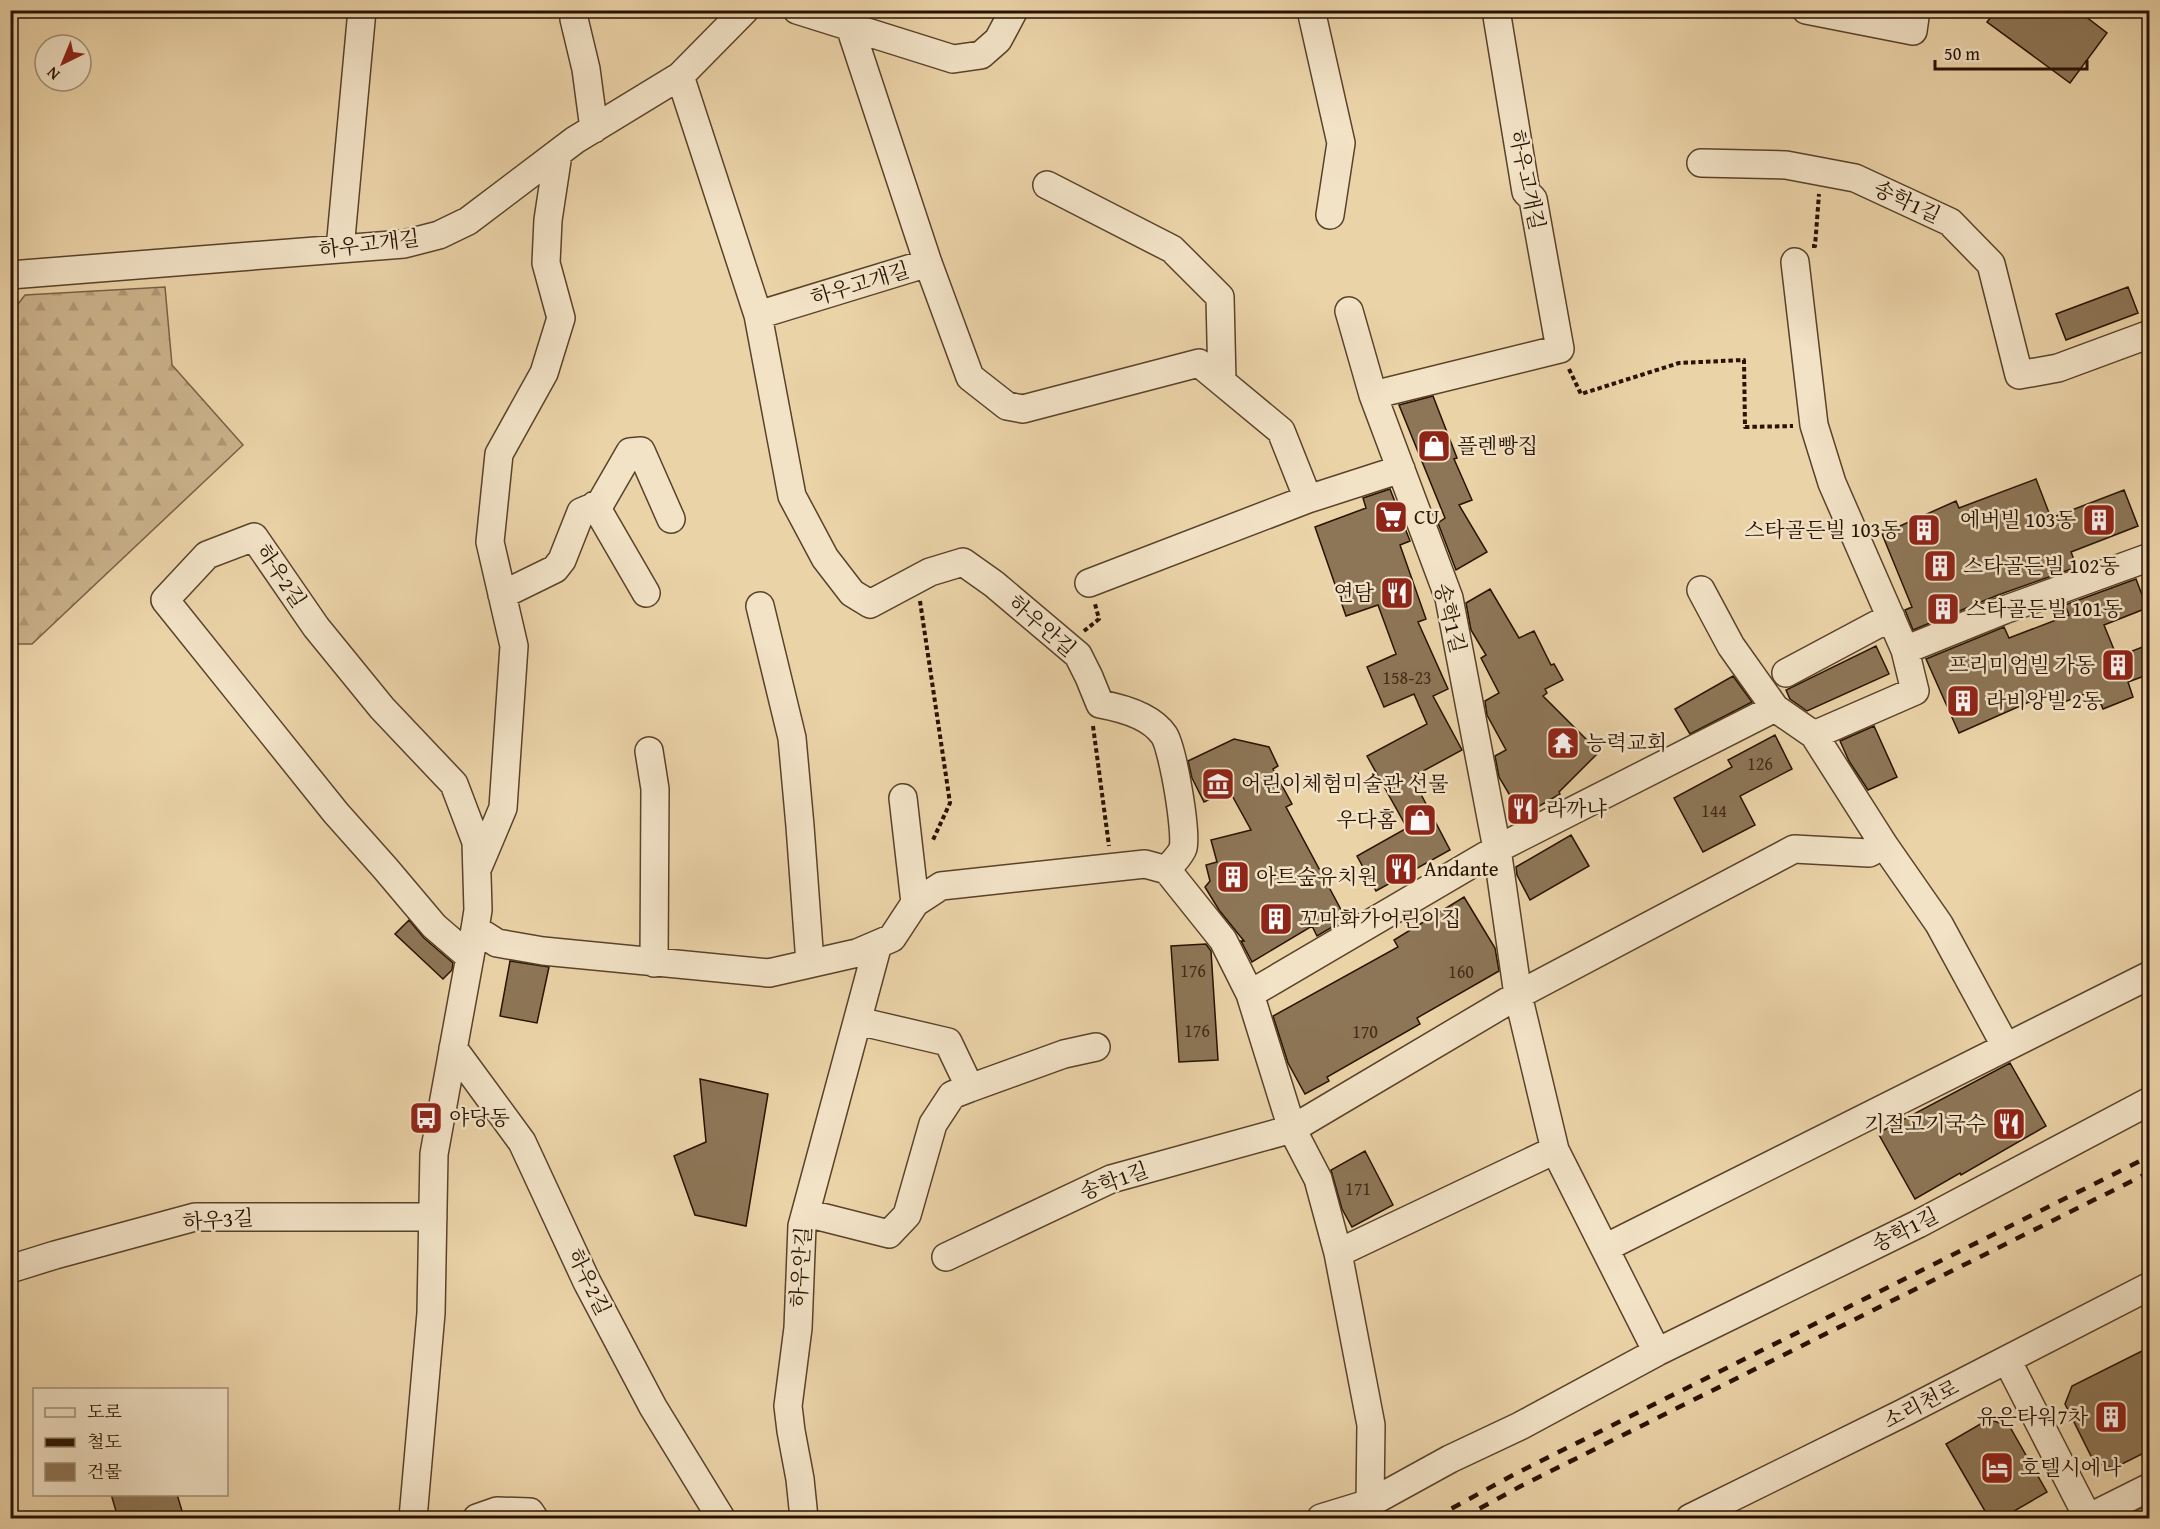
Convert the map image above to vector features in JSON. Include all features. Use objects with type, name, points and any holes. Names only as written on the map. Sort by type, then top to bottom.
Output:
[{"type":"street","points":[[340,249],[362,10]]},
{"type":"street","points":[[574,10],[586,69],[594,129]]},
{"type":"street","name":"하우고개길","points":[[10,275],[404,244],[439,235],[468,221],[594,129],[680,76],[745,10]]},
{"type":"street","points":[[797,10],[953,59],[981,55],[998,40],[1014,10]]},
{"type":"street","points":[[1311,10],[1341,142],[1330,215]]},
{"type":"street","name":"하우고개길","points":[[1496,10],[1526,192],[1533,199],[1560,349]]},
{"type":"street","points":[[1806,10],[1913,31],[1916,10]]},
{"type":"street","name":"하우고개길","points":[[850,27],[928,263],[970,377],[1007,406],[1023,409],[1199,363],[1222,382]]},
{"type":"street","points":[[680,76],[758,315]]},
{"type":"street","points":[[477,869],[503,808],[514,646],[490,542],[499,454],[544,373],[561,318],[546,263],[548,220],[558,154]]},
{"type":"street","name":"송학1길","points":[[1701,163],[1786,165],[1856,178],[1950,222],[1991,264],[2019,375],[2058,368],[2150,334]]},
{"type":"street","points":[[1047,185],[1172,249],[1220,297],[1222,382],[1281,431],[1308,499]]},
{"type":"street","points":[[1800,254],[1814,425],[1832,483],[1905,650],[1915,691],[1814,735]]},
{"type":"street","name":"하우고개길","points":[[758,315],[928,263]]},
{"type":"street","name":"송학1길","points":[[1349,311],[1373,395],[1449,598],[1497,849],[1518,995],[1556,1150],[1657,1352]]},
{"type":"street","name":"하우안길","points":[[758,315],[792,496],[825,558],[852,593],[870,604],[930,572],[963,562],[994,584],[1078,655],[1100,704]]},
{"type":"street","points":[[1373,395],[1560,349]]},
{"type":"street","points":[[502,595],[555,569],[562,560],[581,512],[600,504],[630,452],[641,450],[671,519]]},
{"type":"street","points":[[1089,583],[1308,499],[1401,469]]},
{"type":"street","points":[[595,506],[646,593]]},
{"type":"street","name":"하우2길","points":[[413,1518],[431,1313],[434,1154],[470,957],[478,910],[477,842],[453,784],[382,708],[316,627],[254,537],[207,555],[165,600],[336,813],[434,926],[470,957]]},
{"type":"street","points":[[1905,650],[2004,610],[2150,557]]},
{"type":"street","points":[[1701,590],[1731,646],[1775,708],[1814,735],[1884,845],[1939,924],[2006,1047]]},
{"type":"street","points":[[760,606],[792,738],[810,963]]},
{"type":"street","points":[[1785,673],[1891,617]]},
{"type":"street","points":[[1100,704],[1118,707],[1152,723],[1165,737],[1183,820],[1183,849],[1167,870]]},
{"type":"street","points":[[1250,994],[1497,849],[1775,708]]},
{"type":"street","points":[[649,751],[655,789],[654,963]]},
{"type":"street","points":[[903,798],[915,903]]},
{"type":"street","name":"송학1길","points":[[946,1257],[1111,1179],[1292,1129],[1518,995],[1794,849],[1869,853],[1884,845]]},
{"type":"street","points":[[475,929],[498,943],[543,951],[769,973],[857,952],[892,938],[915,903],[941,886],[1145,864],[1167,870],[1223,940],[1250,994],[1292,1129],[1317,1179],[1338,1252],[1371,1425],[1370,1503]]},
{"type":"street","name":"하우안길","points":[[804,1518],[788,1407],[798,1328],[802,1226],[878,944]]},
{"type":"street","points":[[1605,1248],[2150,975]]},
{"type":"street","points":[[858,1021],[948,1042],[970,1088]]},
{"type":"street","points":[[806,1213],[889,1234],[907,1215],[933,1124],[952,1095],[1064,1054],[1096,1047]]},
{"type":"street","name":"하우2길","points":[[453,1048],[522,1142],[587,1282],[647,1396],[721,1518]]},
{"type":"street","name":"송학1길","points":[[1321,1518],[1370,1503],[1657,1352],[1918,1224],[2150,1101]]},
{"type":"street","points":[[1338,1252],[1556,1150]]},
{"type":"street","name":"하우3길","points":[[10,1269],[195,1216],[433,1217]]},
{"type":"street","points":[[2139,1291],[2150,1273]]},
{"type":"street","name":"소리천로","points":[[1690,1518],[1737,1497],[2139,1291]]},
{"type":"street","points":[[2007,1360],[2088,1518],[2150,1487]]},
{"type":"street","points":[[1720,1518],[1737,1497]]},
{"type":"street","points":[[477,1518],[497,1511],[530,1512],[534,1518]]},
{"type":"path","points":[[1800,254],[1815,246],[1821,172]]},
{"type":"path","points":[[1560,349],[1581,394],[1679,363],[1744,360],[1745,427],[1814,425]]},
{"type":"path","points":[[916,580],[950,802],[931,845]]},
{"type":"path","points":[[1078,655],[1082,633],[1099,619],[1089,583]]},
{"type":"path","points":[[1100,704],[1091,716],[1112,868]]},
{"type":"green space","points":[[165,287],[172,365],[243,445],[32,644],[11,644],[11,313],[25,295]]},
{"type":"green space","points":[[2149,1504],[2149,1518],[2122,1518]]},
{"type":"building","points":[[1996,10],[2077,10],[2107,33],[2070,83],[1987,22]]},
{"type":"building","points":[[2128,287],[2138,313],[2066,340],[2056,314]]},
{"type":"building","points":[[1433,396],[1457,458],[1454,459],[1472,500],[1459,505],[1487,552],[1456,570],[1438,523],[1445,518],[1399,405]]},
{"type":"building","points":[[2036,479],[2051,518],[2124,490],[2138,526],[2071,552],[2077,567],[1998,595],[1913,630],[1905,610],[1912,607],[1882,534],[1956,501],[1959,508]]},
{"type":"building","points":[[1390,489],[1410,541],[1400,545],[1426,619],[1418,622],[1448,689],[1433,696],[1462,750],[1412,777],[1450,850],[1376,891],[1357,856],[1407,828],[1367,756],[1427,724],[1414,694],[1384,707],[1367,667],[1396,654],[1378,605],[1346,616],[1315,527],[1366,508],[1363,498]]},
{"type":"building","points":[[2136,579],[2147,608],[2104,625],[2117,657],[2150,644],[2150,674],[2128,682],[2133,697],[2103,709],[2095,690],[2059,704],[2054,691],[1959,733],[1926,659],[2004,627],[2009,638],[2069,615],[2065,605]]},
{"type":"building","points":[[1490,589],[1519,638],[1534,631],[1551,665],[1554,664],[1563,680],[1545,689],[1547,693],[1543,696],[1599,752],[1559,792],[1560,794],[1522,816],[1499,777],[1495,756],[1506,750],[1487,715],[1485,701],[1499,693],[1481,658],[1486,655],[1471,630],[1466,603]]},
{"type":"building","points":[[1876,646],[1889,674],[1807,711],[1790,699],[1786,690]]},
{"type":"building","points":[[1733,676],[1752,702],[1690,734],[1675,709]]},
{"type":"building","points":[[1874,726],[1897,777],[1868,790],[1849,761],[1840,741]]},
{"type":"building","points":[[1775,735],[1792,769],[1740,796],[1755,825],[1703,852],[1674,798],[1732,767],[1728,760]]},
{"type":"building","points":[[1234,739],[1269,747],[1278,766],[1273,769],[1292,804],[1286,807],[1346,919],[1317,936],[1312,926],[1252,962],[1241,941],[1244,941],[1219,910],[1205,887],[1210,881],[1206,865],[1217,862],[1211,840],[1251,830],[1229,790],[1204,802],[1192,778],[1188,761]]},
{"type":"building","points":[[1571,835],[1589,866],[1530,900],[1517,875],[1516,867]]},
{"type":"building","points":[[1464,897],[1495,948],[1499,971],[1417,1018],[1420,1024],[1327,1077],[1329,1081],[1305,1094],[1288,1063],[1273,1016],[1398,947],[1394,940]]},
{"type":"building","points":[[409,920],[424,938],[453,963],[452,970],[443,979],[395,934]]},
{"type":"building","points":[[1206,944],[1211,951],[1218,1060],[1179,1062],[1171,946]]},
{"type":"building","points":[[510,961],[549,967],[537,1023],[500,1016]]},
{"type":"building","points":[[2010,1063],[2046,1126],[1915,1199],[1878,1133]]},
{"type":"building","points":[[700,1079],[768,1094],[746,1226],[695,1215],[674,1156],[706,1142]]},
{"type":"building","points":[[1365,1151],[1393,1205],[1352,1227],[1342,1209],[1331,1170]]},
{"type":"building","name":"유은타워7차","points":[[2150,1347],[2150,1450],[2114,1468],[2094,1462],[2065,1404],[2072,1386]]},
{"type":"building","name":"호텔시에나","points":[[1989,1419],[2010,1427],[2047,1492],[2002,1518],[1989,1518],[1946,1444]]},
{"type":"building","points":[[112,1496],[178,1496],[184,1518],[118,1518]]},
{"type":"railway","points":[[1434,1518],[1515,1474],[2150,1156]]},
{"type":"railway","points":[[1462,1518],[1521,1486],[2150,1172]]},
{"type":"place","name":"플렌빵집","points":[[1434,446]]},
{"type":"place","name":"CU","points":[[1391,517]]},
{"type":"place","name":"에버빌 103동","points":[[2099,520]]},
{"type":"place","name":"스타골든빌 103동","points":[[1924,530]]},
{"type":"place","name":"스타골든빌 102동","points":[[1940,566]]},
{"type":"place","name":"연담","points":[[1397,593]]},
{"type":"place","name":"스타골든빌 101동","points":[[1943,609]]},
{"type":"place","name":"프리미엄빌 가동","points":[[2118,665]]},
{"type":"place","name":"라비앙빌 2동","points":[[1963,701]]},
{"type":"place","name":"능력교회","points":[[1563,743]]},
{"type":"place","name":"어린이체험미술관 선물","points":[[1218,784]]},
{"type":"place","name":"라까냐","points":[[1523,809]]},
{"type":"place","name":"우다홈","points":[[1420,820]]},
{"type":"place","name":"Andante","points":[[1401,869]]},
{"type":"place","name":"아트숲유치원","points":[[1233,877]]},
{"type":"place","name":"꼬마화가어린이집","points":[[1276,919]]},
{"type":"place","name":"야당동","points":[[426,1118]]},
{"type":"place","name":"기절고기국수","points":[[2009,1124]]},
{"type":"place","name":"유은타워7차","points":[[2111,1417]]},
{"type":"place","name":"호텔시에나","points":[[1997,1468]]}]
